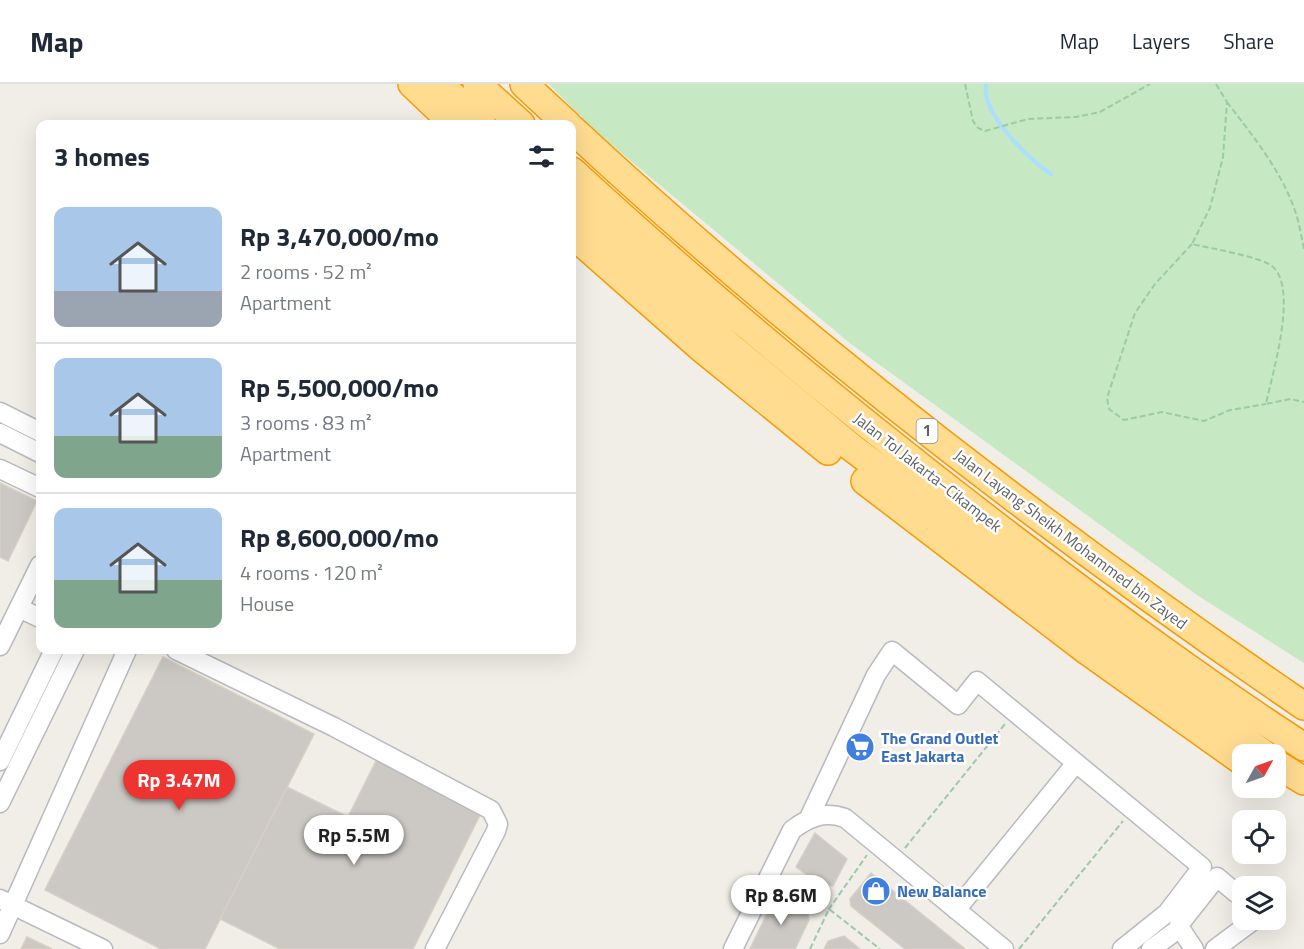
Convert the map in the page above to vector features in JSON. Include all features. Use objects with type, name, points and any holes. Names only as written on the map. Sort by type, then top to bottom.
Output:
[{"type":"highway","points":[[412,84],[450,120]]},
{"type":"highway","points":[[440,84],[478,120]]},
{"type":"highway","points":[[477,84],[517,120]]},
{"type":"highway","points":[[524,84],[563,120]]},
{"type":"highway","name":"Jalan Layang Sheikh Mohammed bin Zayed","points":[[576,133],[630,183],[782,312],[945,445],[1164,610],[1304,706]]},
{"type":"highway","name":"Jalan Tol Jakarta–Cikampek","points":[[576,175],[650,242],[816,384],[926,472],[1101,605],[1253,715],[1304,747]]},
{"type":"highway","name":"Jalan Tol Jakarta–Cikampek","points":[[576,210],[734,350],[851,447],[1080,621],[1250,744]]},
{"type":"highway","points":[[576,238],[700,347],[921,525],[1086,650],[1232,754]]},
{"type":"highway","points":[[1286,770],[1304,781]]},
{"type":"highway","points":[[1286,789],[1304,801]]},
{"type":"street","points":[[0,412],[36,430]]},
{"type":"street","points":[[0,433],[36,451]]},
{"type":"street","points":[[0,469],[36,486]]},
{"type":"street","points":[[0,646],[36,573]]},
{"type":"street","points":[[19,608],[36,616]]},
{"type":"street","points":[[809,818],[876,675],[892,651],[958,705],[977,681],[1202,867],[1167,913],[1122,949]]},
{"type":"street","points":[[0,761],[52,654]]},
{"type":"street","points":[[0,803],[73,654]]},
{"type":"street","points":[[0,934],[7,902],[125,654]]},
{"type":"street","points":[[184,654],[334,727],[491,810],[498,825],[496,831],[435,949]]},
{"type":"street","points":[[956,910],[1076,763]]},
{"type":"street","points":[[733,949],[792,830],[809,818],[832,814],[845,818],[1004,949]]},
{"type":"street","points":[[1151,949],[1180,927],[1179,925],[1217,877],[1232,890]]},
{"type":"street","points":[[7,902],[103,949]]},
{"type":"street","points":[[1180,927],[1194,949]]},
{"type":"street","points":[[1215,949],[1241,930]]},
{"type":"path","points":[[965,84],[975,125],[985,131],[1020,121],[1076,117],[1100,112],[1150,84]]},
{"type":"path","points":[[1216,84],[1287,190],[1304,249]]},
{"type":"path","points":[[1227,102],[1216,192],[1192,244],[1166,270],[1136,313],[1107,398],[1109,408],[1124,420],[1162,412],[1204,421],[1226,411],[1290,399],[1304,402]]},
{"type":"path","points":[[1192,244],[1267,263],[1280,277],[1283,293],[1281,333],[1266,404]]},
{"type":"path","points":[[895,859],[1015,713]]},
{"type":"path","points":[[1019,949],[1133,810]]},
{"type":"path","points":[[810,949],[829,909],[875,842]]},
{"type":"path","points":[[774,867],[880,949]]},
{"type":"green space","points":[[549,84],[1304,84],[1304,663],[1197,595],[851,344],[596,132]]},
{"type":"building","points":[[0,483],[36,501],[36,503],[8,561],[0,557]]},
{"type":"building","points":[[163,657],[314,734],[205,949],[161,949],[45,890]]},
{"type":"building","points":[[378,757],[483,809],[413,949],[280,949],[220,919],[287,787],[348,817]]},
{"type":"building","points":[[815,833],[847,859],[833,886],[820,884],[796,867]]},
{"type":"building","points":[[871,873],[965,949],[905,949],[851,906],[850,899]]},
{"type":"building","points":[[777,893],[808,915],[809,920],[795,949],[750,949]]},
{"type":"building","points":[[844,936],[860,949],[824,949],[828,941]]},
{"type":"building","points":[[27,937],[52,949],[21,949]]},
{"type":"waterway","points":[[986,84],[986,96],[998,121],[1019,146],[1051,174]]},
{"type":"place","name":"The Grand Outlet East Jakarta","points":[[860,747]]},
{"type":"place","name":"New Balance","points":[[876,891]]}]
